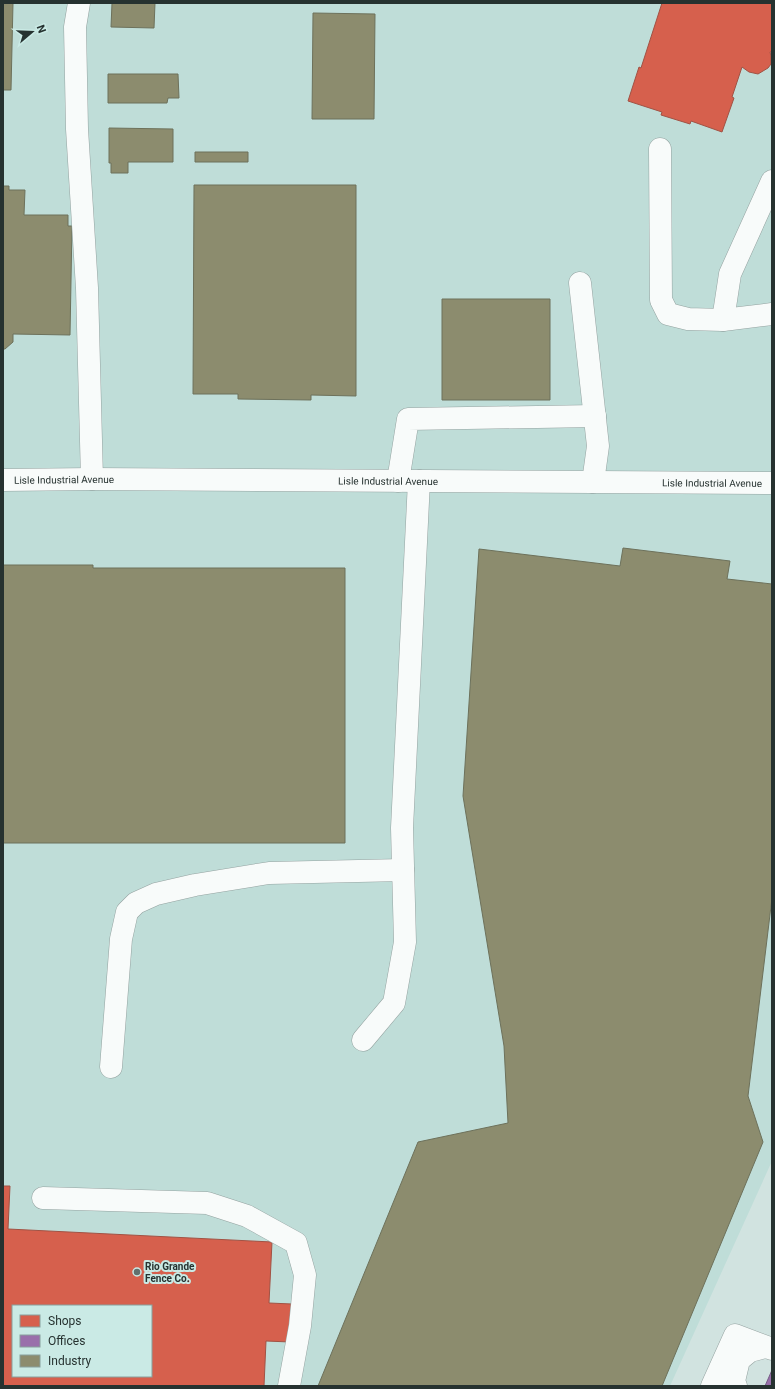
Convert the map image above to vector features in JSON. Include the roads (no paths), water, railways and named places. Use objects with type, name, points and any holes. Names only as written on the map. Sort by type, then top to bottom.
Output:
[{"type":"street","points":[[79,3],[75,27],[76,130],[87,288],[92,479]]},
{"type":"street","points":[[660,149],[661,300],[668,314],[688,319],[723,320],[772,314]]},
{"type":"street","points":[[723,320],[730,274],[772,181]]},
{"type":"street","points":[[580,283],[598,446],[593,482]]},
{"type":"street","points":[[363,1040],[394,1002],[404,942],[402,828],[408,419],[595,416]]},
{"type":"street","name":"Lisle Industrial Avenue","points":[[3,480],[92,479],[772,483]]},
{"type":"street","points":[[111,1067],[120,939],[127,912],[136,903],[156,894],[196,885],[269,874],[402,870]]},
{"type":"street","points":[[43,1198],[207,1203],[247,1216],[296,1243],[305,1274],[300,1326],[289,1386]]},
{"type":"street","points":[[712,1386],[735,1335],[768,1348]]},
{"type":"street","points":[[736,1386],[734,1381],[739,1360],[750,1351],[768,1348]]},
{"type":"place","name":"Rio Grande Fence Co.","points":[[137,1272]]}]
